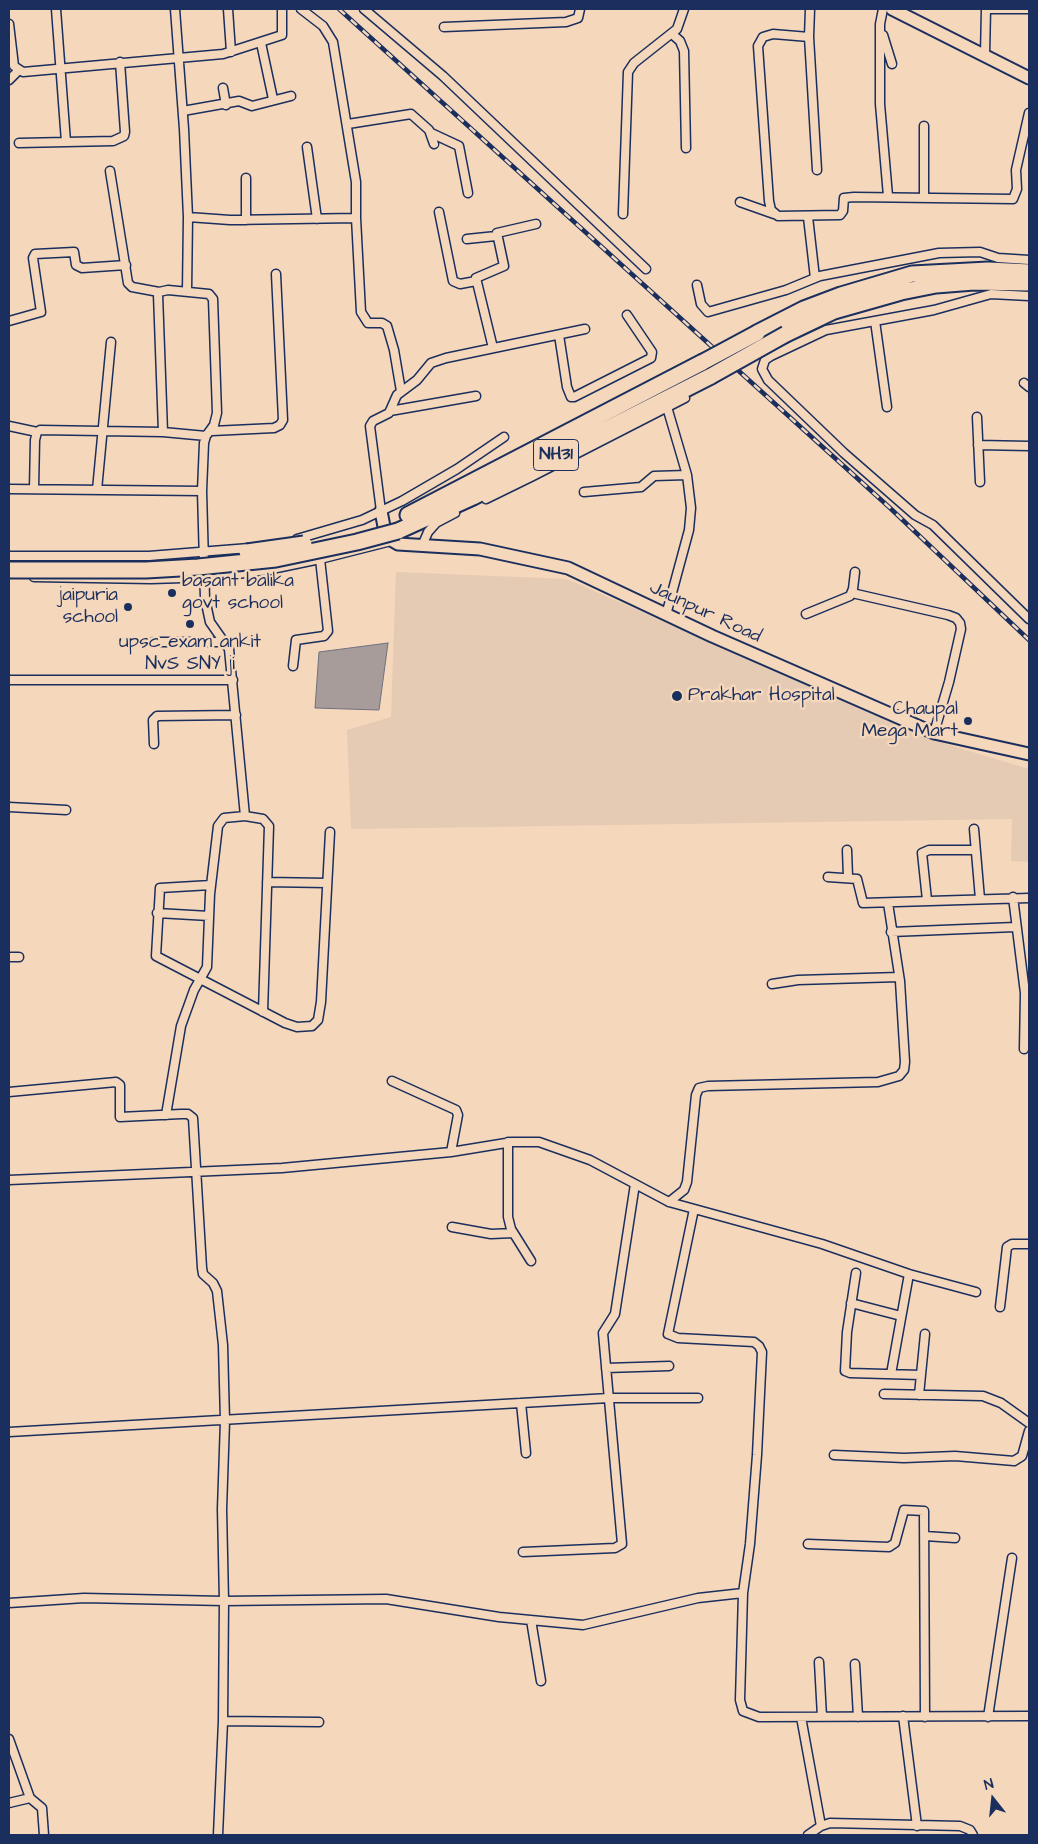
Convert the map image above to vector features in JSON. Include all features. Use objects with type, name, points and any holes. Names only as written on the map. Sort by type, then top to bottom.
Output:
[{"type":"highway","name":"NH31","points":[[9,562],[147,560],[220,556],[310,543],[373,529],[395,531],[434,504],[518,457],[804,309],[841,295],[912,274],[988,270],[1029,272]]},
{"type":"highway","name":"NH31","points":[[9,570],[146,570],[198,567],[276,559],[357,542],[395,531],[473,497],[712,379],[786,334],[834,311],[901,292],[936,285],[974,282],[1029,283]]},
{"type":"street","points":[[56,9],[66,142]]},
{"type":"street","points":[[174,9],[183,111],[188,218],[187,291]]},
{"type":"street","points":[[228,9],[231,52]]},
{"type":"street","points":[[9,80],[18,71],[178,59],[231,52],[282,35],[282,9]]},
{"type":"street","points":[[301,9],[323,26],[333,42],[348,124],[356,182],[361,312],[368,323],[382,323],[386,326],[394,350],[401,391]]},
{"type":"street","points":[[364,9],[443,76],[646,269]]},
{"type":"street","points":[[444,27],[566,22],[578,18],[580,9]]},
{"type":"street","points":[[624,214],[628,72],[634,63],[678,29],[684,9]]},
{"type":"street","points":[[810,9],[809,37],[817,170]]},
{"type":"street","points":[[884,9],[880,24],[880,104],[888,196]]},
{"type":"street","points":[[892,9],[1029,78]]},
{"type":"street","points":[[985,55],[986,9],[1029,9]]},
{"type":"street","points":[[9,24],[14,66],[18,71]]},
{"type":"street","points":[[880,24],[892,64]]},
{"type":"street","points":[[672,34],[680,41],[684,50],[686,148]]},
{"type":"street","points":[[774,214],[769,201],[758,46],[759,41],[763,37],[773,34],[809,37]]},
{"type":"street","points":[[261,43],[272,99]]},
{"type":"street","points":[[19,143],[113,141],[124,136],[120,62]]},
{"type":"street","points":[[223,88],[226,105]]},
{"type":"street","points":[[183,111],[242,102],[252,106],[272,99],[291,96]]},
{"type":"street","points":[[740,202],[778,216],[808,217],[840,214],[843,211],[844,198],[924,196],[1013,199],[1017,189],[1016,170],[1029,113]]},
{"type":"street","points":[[348,124],[411,114],[431,133],[458,146],[468,193]]},
{"type":"street","points":[[924,126],[924,196]]},
{"type":"street","points":[[431,133],[434,144]]},
{"type":"street","points":[[307,147],[317,219]]},
{"type":"street","points":[[110,171],[130,285],[159,292],[187,291],[209,294],[213,299],[216,413],[209,434],[202,491],[204,577],[207,613],[214,629],[229,649],[245,816]]},
{"type":"street","points":[[246,178],[246,220]]},
{"type":"street","points":[[439,212],[453,281],[460,284],[476,281]]},
{"type":"street","points":[[808,217],[815,278]]},
{"type":"street","points":[[188,218],[246,220],[356,218]]},
{"type":"street","points":[[493,348],[476,281],[478,275],[504,266],[496,236],[499,231],[536,224]]},
{"type":"street","points":[[467,239],[496,236]]},
{"type":"street","points":[[9,320],[41,312],[33,258],[35,254],[74,252],[76,265],[82,268],[126,265]]},
{"type":"street","points":[[697,285],[701,304],[708,312],[786,290],[815,278],[939,254],[980,252],[998,258],[1029,260]]},
{"type":"street","points":[[9,426],[37,432],[46,430],[209,434],[274,428],[280,425],[283,420],[276,274]]},
{"type":"street","points":[[159,292],[163,432]]},
{"type":"street","points":[[1029,296],[991,294],[934,310],[826,330],[771,356],[763,364],[764,375],[851,459],[915,515],[933,525],[1029,619]]},
{"type":"street","points":[[559,335],[567,387],[571,397],[574,397],[651,358],[652,352],[627,314]]},
{"type":"street","points":[[875,321],[887,407]]},
{"type":"street","points":[[395,531],[386,537],[370,426],[390,411],[401,391],[413,383],[436,360],[585,329]]},
{"type":"street","points":[[97,490],[103,432],[103,409],[111,342]]},
{"type":"street","points":[[422,546],[428,532],[436,523],[533,476],[667,407],[712,379]]},
{"type":"street","points":[[390,411],[476,396]]},
{"type":"street","points":[[666,615],[689,530],[691,508],[687,476],[667,407]]},
{"type":"street","points":[[977,417],[980,482]]},
{"type":"street","points":[[34,489],[37,432]]},
{"type":"street","points":[[9,556],[149,556],[204,553],[298,539],[336,529],[381,511],[419,492],[504,437]]},
{"type":"street","points":[[978,445],[1029,446]]},
{"type":"street","points":[[584,492],[641,487],[654,476],[687,476]]},
{"type":"street","points":[[9,489],[202,491]]},
{"type":"street","points":[[9,577],[151,579],[204,577],[267,570],[320,559],[395,531]]},
{"type":"street","name":"Jaunpur Road","points":[[395,531],[398,544],[496,551],[568,568],[666,615],[934,733],[1029,754]]},
{"type":"street","points":[[293,666],[296,640],[324,636],[328,631],[320,559]]},
{"type":"street","points":[[852,593],[855,572]]},
{"type":"street","points":[[806,614],[852,593],[956,618],[960,623],[961,629],[949,682],[934,733]]},
{"type":"street","points":[[153,642],[225,642]]},
{"type":"street","points":[[9,680],[233,680]]},
{"type":"street","points":[[154,744],[153,720],[157,716],[236,715]]},
{"type":"street","points":[[9,806],[66,810]]},
{"type":"street","points":[[166,1115],[181,1026],[194,990],[207,967],[211,885],[218,826],[224,818],[245,816],[263,819],[269,826],[263,1012]]},
{"type":"street","points":[[974,829],[980,899]]},
{"type":"street","points":[[211,885],[160,888],[156,956],[263,1012],[297,1027],[312,1026],[318,1020],[330,832]]},
{"type":"street","points":[[847,850],[848,877]]},
{"type":"street","points":[[927,900],[922,853],[929,850],[975,850]]},
{"type":"street","points":[[828,877],[857,879],[863,903],[1029,898]]},
{"type":"street","points":[[267,882],[327,883]]},
{"type":"street","points":[[1013,897],[1024,993],[1024,1049]]},
{"type":"street","points":[[669,1202],[684,1190],[687,1182],[696,1095],[699,1088],[708,1086],[878,1082],[899,1076],[904,1070],[906,1062],[899,977],[888,903]]},
{"type":"street","points":[[157,914],[209,916]]},
{"type":"street","points":[[892,932],[1016,927]]},
{"type":"street","points":[[9,957],[18,957]]},
{"type":"street","points":[[772,984],[798,980],[899,977]]},
{"type":"street","points":[[9,1092],[116,1082],[120,1085],[120,1117],[188,1114],[193,1118],[202,1268],[206,1279],[216,1286],[220,1309],[225,1421],[222,1509],[224,1601],[222,1721],[218,1835]]},
{"type":"street","points":[[392,1082],[456,1110],[458,1115],[452,1152]]},
{"type":"street","points":[[508,1142],[508,1217],[513,1233],[531,1261]]},
{"type":"street","points":[[9,1180],[197,1174],[452,1152],[508,1142],[539,1142],[590,1160],[669,1202],[822,1244],[909,1274],[976,1292]]},
{"type":"street","points":[[523,1552],[615,1548],[622,1544],[603,1333],[615,1314],[635,1184]]},
{"type":"street","points":[[694,1210],[668,1334],[678,1338],[745,1340],[760,1346],[762,1352],[756,1475],[750,1544],[743,1593],[740,1700],[743,1710],[759,1717],[1029,1716]]},
{"type":"street","points":[[452,1227],[491,1234],[513,1233]]},
{"type":"street","points":[[1000,1307],[1007,1247],[1012,1244],[1029,1244]]},
{"type":"street","points":[[856,1273],[847,1332],[845,1371],[850,1373],[921,1375]]},
{"type":"street","points":[[891,1374],[909,1274]]},
{"type":"street","points":[[852,1303],[901,1316]]},
{"type":"street","points":[[919,1394],[925,1334]]},
{"type":"street","points":[[606,1368],[669,1366]]},
{"type":"street","points":[[884,1394],[983,1396],[1001,1404],[1029,1423]]},
{"type":"street","points":[[9,1432],[609,1398],[698,1398]]},
{"type":"street","points":[[521,1403],[526,1453]]},
{"type":"street","points":[[834,1455],[904,1458],[955,1456],[1014,1461],[1022,1456],[1029,1431]]},
{"type":"street","points":[[808,1544],[889,1547],[895,1543],[903,1512],[908,1509],[924,1511],[925,1716]]},
{"type":"street","points":[[925,1536],[955,1538]]},
{"type":"street","points":[[988,1716],[1012,1558]]},
{"type":"street","points":[[9,1603],[84,1598],[224,1601],[386,1599],[531,1620],[583,1625],[698,1598],[743,1593]]},
{"type":"street","points":[[531,1620],[540,1681]]},
{"type":"street","points":[[820,1662],[822,1717]]},
{"type":"street","points":[[855,1664],[858,1716]]},
{"type":"street","points":[[903,1716],[917,1826]]},
{"type":"street","points":[[801,1717],[821,1826]]},
{"type":"street","points":[[222,1721],[319,1722]]},
{"type":"street","points":[[9,1740],[30,1798],[42,1808],[44,1835]]},
{"type":"street","points":[[9,1803],[30,1798]]},
{"type":"street","points":[[808,1835],[821,1826],[830,1823],[960,1826],[970,1830],[972,1835]]},
{"type":"street","points":[[894,1835],[895,1825]]},
{"type":"shaded area","points":[[396,572],[567,579],[933,740],[1029,769],[1029,862],[1011,861],[1012,819],[351,829],[347,730],[391,717]]},
{"type":"shaded area","points":[[388,643],[379,710],[315,708],[319,652]]},
{"type":"railway","points":[[339,9],[889,507],[1029,640]]},
{"type":"place","name":"basant balika govt school","points":[[172,593]]},
{"type":"place","name":"jaipuria school","points":[[128,607]]},
{"type":"place","name":"upsc exam ankit NvS SNY ji","points":[[190,624]]},
{"type":"place","name":"Prakhar Hospital","points":[[677,696]]},
{"type":"place","name":"Chaupal Mega Mart","points":[[968,721]]}]
